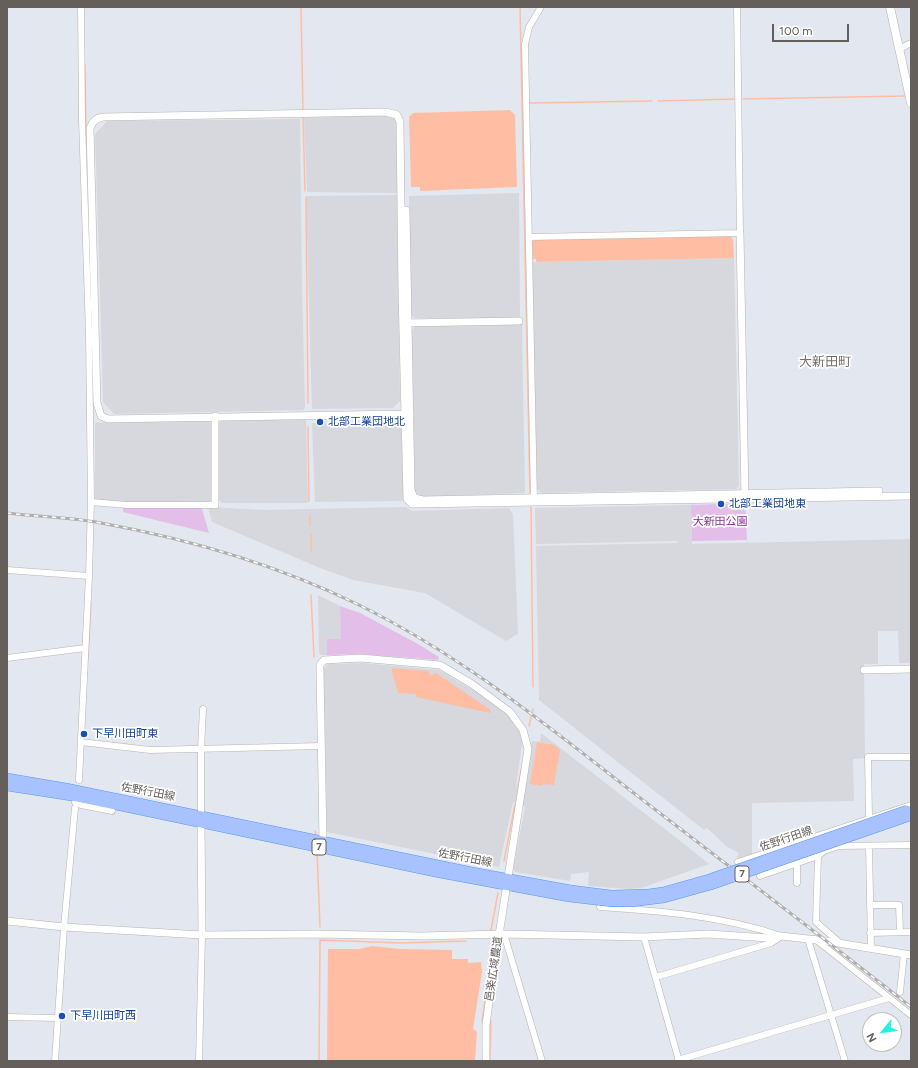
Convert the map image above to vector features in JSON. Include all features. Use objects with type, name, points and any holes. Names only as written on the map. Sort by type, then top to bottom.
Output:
[{"type":"main road","points":[[890,7],[911,103]]},
{"type":"main road","name":"佐野行田線","points":[[7,778],[66,788],[440,873],[507,882],[612,902],[631,902],[664,898],[711,885],[910,811]]},
{"type":"main road","name":"佐野行田線","points":[[7,786],[77,803],[201,819],[323,841],[507,882]]},
{"type":"street","points":[[78,780],[89,576],[91,502],[91,420],[82,119],[81,7]]},
{"type":"street","points":[[534,500],[525,44],[529,27],[541,7]]},
{"type":"street","points":[[737,7],[745,496]]},
{"type":"street","points":[[899,49],[911,43]]},
{"type":"street","points":[[407,414],[215,416],[108,419],[101,416],[97,403],[90,128],[94,121],[103,117],[386,112],[396,114],[400,119],[407,414],[407,496],[408,501],[412,504],[911,491]]},
{"type":"street","points":[[529,237],[740,234]]},
{"type":"street","points":[[405,323],[519,321]]},
{"type":"street","points":[[91,420],[96,420],[101,416]]},
{"type":"street","points":[[91,502],[127,505],[216,505],[215,416]]},
{"type":"street","points":[[745,496],[911,496]]},
{"type":"street","points":[[7,570],[89,576]]},
{"type":"street","points":[[7,658],[85,648]]},
{"type":"street","name":"邑楽広域農道","points":[[321,746],[320,665],[327,659],[360,658],[435,664],[472,684],[495,700],[516,718],[527,738],[528,749],[507,882],[502,934],[486,1025],[486,1061]]},
{"type":"street","points":[[864,670],[911,669]]},
{"type":"street","points":[[200,1061],[202,935],[201,748],[203,709]]},
{"type":"street","points":[[81,742],[150,750],[321,746],[323,841]]},
{"type":"street","points":[[869,817],[868,757],[911,757]]},
{"type":"street","points":[[55,1061],[72,833],[77,803],[112,811]]},
{"type":"street","points":[[738,862],[869,817],[910,811]]},
{"type":"street","points":[[760,876],[797,864],[818,856],[824,851],[839,846],[911,845]]},
{"type":"street","points":[[869,846],[870,948]]},
{"type":"street","points":[[818,856],[816,922],[840,943]]},
{"type":"street","points":[[797,864],[797,883]]},
{"type":"street","points":[[870,905],[899,905],[900,932]]},
{"type":"street","points":[[600,907],[678,913],[756,928],[781,936],[840,943],[907,954],[900,992]]},
{"type":"street","points":[[7,921],[64,927],[202,935],[316,934],[422,936],[502,934],[644,937],[708,934],[769,938],[781,936]]},
{"type":"street","points":[[870,932],[911,932]]},
{"type":"street","points":[[502,934],[542,1061]]},
{"type":"street","points":[[656,977],[771,943],[781,936]]},
{"type":"street","points":[[644,937],[679,1060],[889,998]]},
{"type":"street","points":[[811,939],[911,1015]]},
{"type":"street","points":[[811,939],[845,1061]]},
{"type":"street","points":[[8,1019],[58,1018]]},
{"type":"shaded area","points":[[510,110],[515,115],[517,187],[420,191],[420,187],[411,187],[409,117],[413,113]]},
{"type":"shaded area","points":[[391,115],[396,120],[398,193],[307,192],[304,118]]},
{"type":"shaded area","points":[[300,119],[302,287],[100,292],[95,134],[107,121]]},
{"type":"shaded area","points":[[519,193],[520,318],[415,318],[411,315],[409,196]]},
{"type":"shaded area","points":[[397,195],[400,401],[393,408],[312,409],[306,197]]},
{"type":"shaded area","points":[[730,236],[733,239],[734,258],[536,262],[536,259],[533,259],[532,242],[535,240]]},
{"type":"shaded area","points":[[734,258],[739,486],[736,489],[541,493],[537,489],[532,262]]},
{"type":"shaded area","points":[[302,287],[305,408],[303,410],[114,414],[103,402],[100,292]]},
{"type":"shaded area","points":[[522,324],[525,493],[422,497],[415,491],[412,330],[416,326]]},
{"type":"shaded area","points":[[306,419],[308,503],[222,503],[219,500],[218,424],[221,421]]},
{"type":"shaded area","points":[[207,420],[211,424],[213,501],[123,503],[95,501],[95,423]]},
{"type":"shaded area","points":[[393,421],[401,428],[404,501],[315,502],[312,423]]},
{"type":"shaded area","points":[[691,505],[692,544],[911,539],[911,663],[899,663],[898,631],[878,631],[878,664],[864,664],[865,758],[853,759],[854,801],[752,803],[752,855],[736,860],[739,853],[726,846],[707,828],[704,830],[539,700],[536,546],[678,543],[677,541],[536,544],[535,508]]},
{"type":"shaded area","points":[[208,507],[264,510],[406,507],[412,511],[509,508],[513,514],[518,634],[506,641],[425,593],[353,580],[320,568],[212,522]]},
{"type":"shaded area","points":[[318,595],[340,606],[341,639],[327,639],[327,655],[321,655],[319,652]]},
{"type":"shaded area","points":[[362,663],[439,670],[478,693],[515,722],[523,737],[516,786],[520,787],[518,803],[513,802],[499,867],[327,832],[324,668],[328,664]]},
{"type":"shaded area","points":[[392,668],[429,671],[430,675],[432,676],[436,673],[491,710],[490,713],[416,697],[416,694],[398,693]]},
{"type":"shaded area","points":[[541,733],[709,864],[641,888],[629,889],[588,886],[589,872],[571,874],[570,881],[515,872],[513,869],[525,808],[522,803],[532,741],[540,742]]},
{"type":"shaded area","points":[[537,742],[554,745],[560,750],[554,785],[543,784],[542,786],[530,784]]},
{"type":"shaded area","points":[[372,946],[401,949],[452,950],[452,959],[468,959],[468,963],[481,962],[482,972],[473,1029],[477,1032],[475,1061],[327,1061],[328,949],[359,949]]},
{"type":"green space","name":"大新田公園","points":[[745,503],[747,540],[692,541],[691,505]]},
{"type":"green space","points":[[123,507],[200,507],[202,509],[209,533],[123,512]]},
{"type":"green space","points":[[340,606],[360,613],[418,644],[439,657],[438,660],[357,654],[327,655],[327,639],[341,639]]},
{"type":"waterway","points":[[301,7],[303,111]]},
{"type":"waterway","points":[[520,7],[530,495]]},
{"type":"waterway","points":[[85,64],[86,144]]},
{"type":"waterway","points":[[743,99],[907,96]]},
{"type":"waterway","points":[[658,101],[735,99]]},
{"type":"waterway","points":[[530,103],[652,101]]},
{"type":"waterway","points":[[303,115],[305,191]]},
{"type":"waterway","points":[[306,197],[308,403]]},
{"type":"waterway","points":[[308,427],[309,501]]},
{"type":"waterway","points":[[531,507],[533,687]]},
{"type":"waterway","points":[[310,516],[310,525]]},
{"type":"waterway","points":[[311,534],[311,552]]},
{"type":"waterway","points":[[311,595],[314,657]]},
{"type":"waterway","points":[[88,658],[91,603]]},
{"type":"waterway","points":[[529,726],[533,709]]},
{"type":"waterway","points":[[518,786],[522,766]]},
{"type":"waterway","points":[[504,861],[515,804]]},
{"type":"waterway","points":[[315,831],[316,835]]},
{"type":"waterway","points":[[317,851],[320,927]]},
{"type":"waterway","points":[[491,930],[498,893]]},
{"type":"waterway","points":[[319,1061],[320,940],[401,943],[466,941]]},
{"type":"waterway","points":[[482,1021],[491,962],[491,941]]},
{"type":"waterway","points":[[490,1061],[491,1021]]},
{"type":"railway","points":[[7,513],[89,521],[134,529],[200,545],[264,565],[296,577],[357,604],[395,624],[432,645],[467,668],[535,717],[911,1007]]},
{"type":"place","name":"北部工業団地北","points":[[320,422]]},
{"type":"place","name":"北部工業団地東","points":[[721,504]]},
{"type":"place","name":"下早川田町東","points":[[84,734]]},
{"type":"place","name":"下早川田町西","points":[[62,1016]]},
{"type":"district","name":"大新田町","points":[[825,362]]}]
